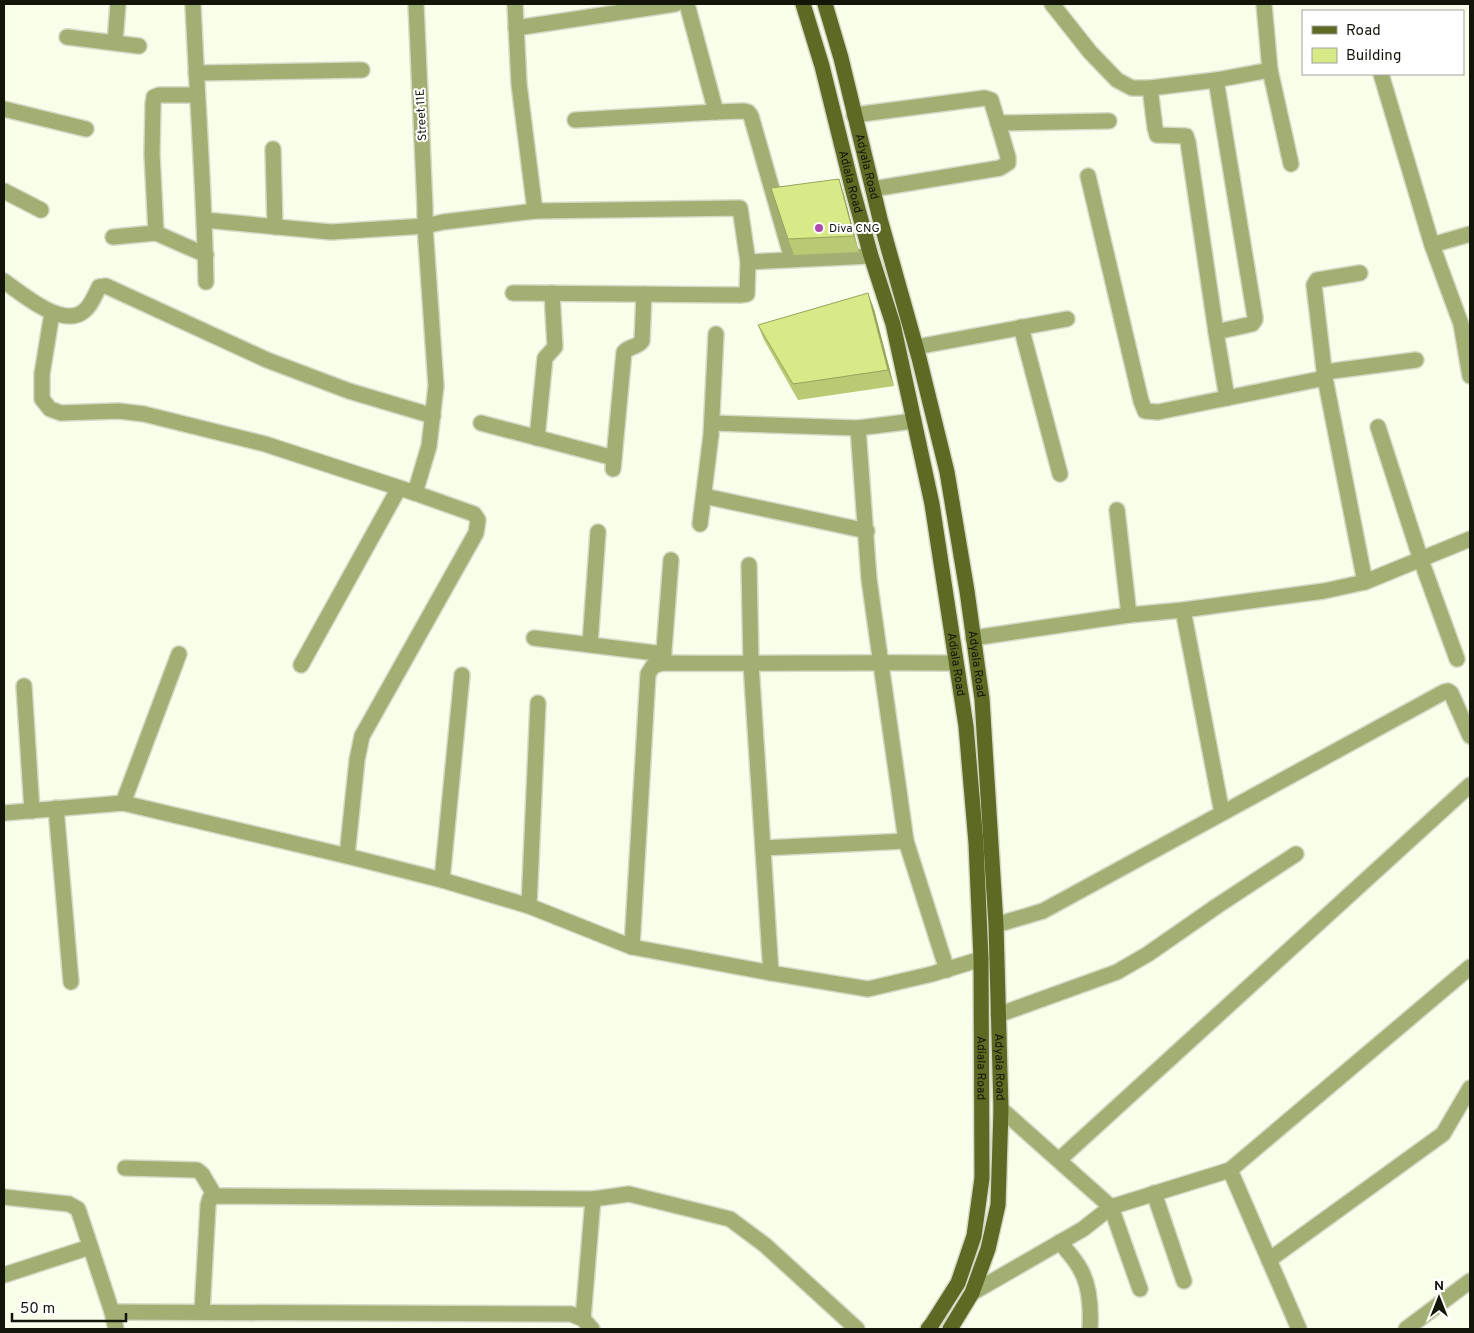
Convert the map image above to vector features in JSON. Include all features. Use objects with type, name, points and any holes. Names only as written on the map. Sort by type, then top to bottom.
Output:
[{"type":"main road","name":"Adiala Road","points":[[803,4],[822,66],[870,256],[893,324],[932,504],[966,726],[976,843],[981,959],[982,1178],[974,1236],[958,1283],[928,1329]]},
{"type":"main road","name":"Adyala Road","points":[[825,4],[841,58],[854,115],[916,347],[947,472],[967,591],[982,699],[996,925],[1001,1108],[998,1205],[988,1249],[972,1292],[950,1329]]},
{"type":"street","points":[[115,42],[118,4]]},
{"type":"street","points":[[193,4],[205,220],[206,282]]},
{"type":"street","name":"Street 11E","points":[[415,493],[429,446],[436,386],[425,226],[416,4]]},
{"type":"street","points":[[515,4],[520,84],[535,211]]},
{"type":"street","points":[[516,28],[675,4]]},
{"type":"street","points":[[687,4],[716,112]]},
{"type":"street","points":[[1052,4],[1090,52],[1117,80],[1132,88],[1150,88],[1216,80],[1270,70]]},
{"type":"street","points":[[1264,4],[1270,70],[1291,164]]},
{"type":"street","points":[[67,37],[140,46]]},
{"type":"street","points":[[196,73],[362,70]]},
{"type":"street","points":[[1381,75],[1432,245],[1461,324],[1470,376]]},
{"type":"street","points":[[1216,80],[1255,316],[1252,324],[1216,332]]},
{"type":"street","points":[[1150,88],[1157,134],[1186,136],[1188,142],[1227,398]]},
{"type":"street","points":[[156,233],[152,154],[154,97],[159,95],[197,95]]},
{"type":"street","points":[[854,115],[985,98],[991,100],[1008,157],[1008,163],[1000,168],[873,189]]},
{"type":"street","points":[[4,109],[86,129]]},
{"type":"street","points":[[575,120],[748,112],[792,260]]},
{"type":"street","points":[[998,123],[1108,121]]},
{"type":"street","points":[[273,149],[275,227]]},
{"type":"street","points":[[1088,176],[1141,401],[1145,411],[1158,412],[1325,375],[1416,360]]},
{"type":"street","points":[[4,191],[40,210]]},
{"type":"street","points":[[205,220],[331,232],[425,226],[443,222],[535,211],[740,208],[748,262],[747,294],[513,292]]},
{"type":"street","points":[[113,237],[156,233],[206,255]]},
{"type":"street","points":[[1432,245],[1470,234]]},
{"type":"street","points":[[748,262],[870,256]]},
{"type":"street","points":[[1360,273],[1317,280],[1314,285],[1325,375],[1365,582]]},
{"type":"street","points":[[4,282],[52,313],[70,316],[78,315],[86,310],[99,288],[106,286],[267,360],[349,391],[433,416]]},
{"type":"street","points":[[537,438],[545,358],[555,347],[552,293]]},
{"type":"street","points":[[481,423],[537,438],[613,463],[624,352],[628,347],[640,344],[642,341],[644,294]]},
{"type":"street","points":[[52,313],[42,374],[42,399],[50,409],[62,413],[119,411],[144,414],[265,444],[474,514],[478,520],[476,533],[362,736],[357,760],[347,856]]},
{"type":"street","points":[[916,347],[1067,319]]},
{"type":"street","points":[[1021,327],[1060,474]]},
{"type":"street","points":[[700,524],[712,422],[716,334]]},
{"type":"street","points":[[712,422],[858,428],[914,421]]},
{"type":"street","points":[[1378,427],[1420,560],[1457,659]]},
{"type":"street","points":[[858,428],[869,578],[906,841],[948,970]]},
{"type":"street","points":[[300,665],[399,488]]},
{"type":"street","points":[[704,496],[866,531]]},
{"type":"street","points":[[1117,510],[1130,615]]},
{"type":"street","points":[[590,644],[598,532]]},
{"type":"street","points":[[973,638],[1130,615],[1324,591],[1365,582],[1470,539]]},
{"type":"street","points":[[632,947],[648,674],[653,666],[664,658],[671,560]]},
{"type":"street","points":[[749,565],[751,664],[771,972]]},
{"type":"street","points":[[1182,610],[1222,813]]},
{"type":"street","points":[[534,638],[590,644],[664,658],[751,664],[956,663]]},
{"type":"street","points":[[123,803],[179,654]]},
{"type":"street","points":[[442,880],[462,675]]},
{"type":"street","points":[[24,686],[32,811]]},
{"type":"street","points":[[996,925],[1043,911],[1444,692],[1448,691],[1451,693],[1470,736]]},
{"type":"street","points":[[529,906],[538,703]]},
{"type":"street","points":[[1060,1159],[1470,784]]},
{"type":"street","points":[[4,813],[123,803],[442,880],[529,906],[632,947],[868,989],[948,970],[981,959]]},
{"type":"street","points":[[56,808],[70,982]]},
{"type":"street","points":[[762,848],[906,841]]},
{"type":"street","points":[[998,1015],[1117,972],[1148,954],[1296,854]]},
{"type":"street","points":[[972,1292],[1082,1229],[1111,1207],[1230,1170],[1470,967]]},
{"type":"street","points":[[1268,1260],[1442,1134],[1470,1088]]},
{"type":"street","points":[[1001,1108],[1060,1159],[1111,1207],[1140,1288]]},
{"type":"street","points":[[126,1168],[197,1170],[202,1174],[215,1196]]},
{"type":"street","points":[[1230,1170],[1298,1329]]},
{"type":"street","points":[[1154,1193],[1184,1281]]},
{"type":"street","points":[[202,1312],[208,1206],[210,1198],[215,1196],[593,1199],[629,1194],[730,1219],[765,1245],[857,1329]]},
{"type":"street","points":[[4,1197],[69,1204],[78,1209],[116,1329]]},
{"type":"street","points":[[587,1325],[593,1199]]},
{"type":"street","points":[[1060,1242],[1080,1268],[1091,1306],[1090,1329]]},
{"type":"street","points":[[4,1275],[90,1247]]},
{"type":"street","points":[[1406,1329],[1470,1281]]},
{"type":"street","points":[[112,1312],[572,1314],[587,1325]]},
{"type":"building","name":"Diva CNG","points":[[839,179],[854,236],[788,239],[771,188]]},
{"type":"building","points":[[868,293],[888,370],[793,384],[758,325]]},
{"type":"place","name":"Diva CNG","points":[[819,228]]}]
